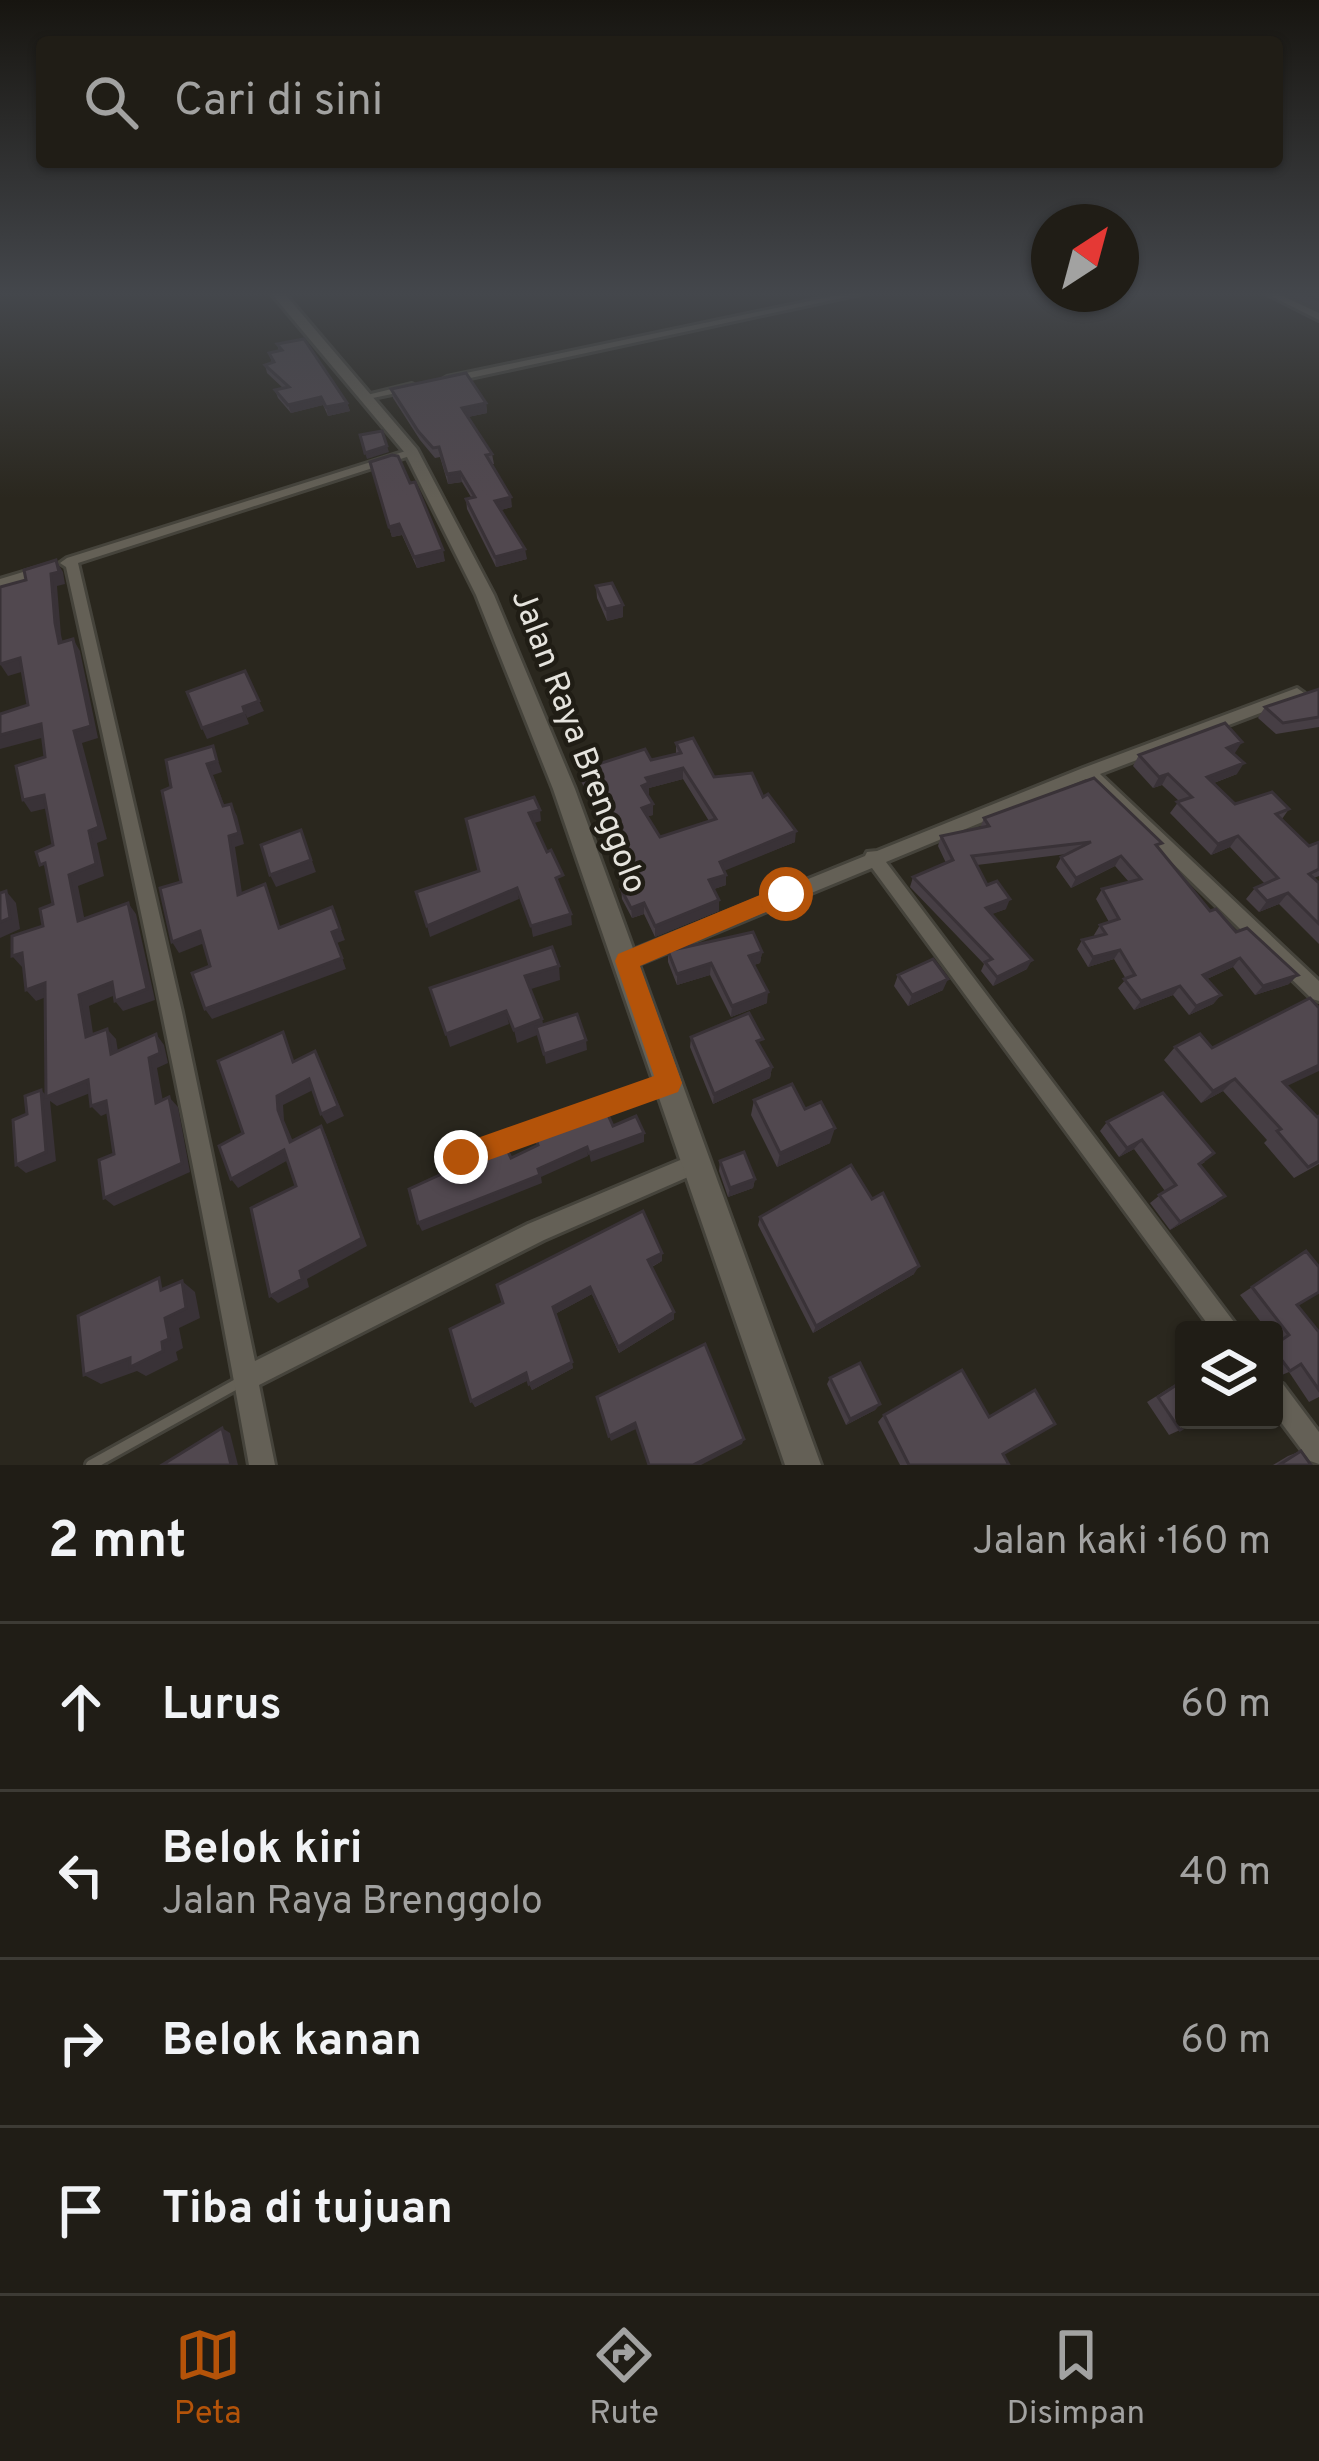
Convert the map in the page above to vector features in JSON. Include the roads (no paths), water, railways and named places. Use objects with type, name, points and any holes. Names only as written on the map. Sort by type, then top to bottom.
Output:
[{"type":"main road","name":"Jalan Raya Brenggolo","points":[[337,361],[412,452],[484,595],[627,961],[803,1465]]},
{"type":"street","points":[[368,397],[537,361]]},
{"type":"street","points":[[0,583],[412,452]]},
{"type":"street","points":[[70,561],[112,761],[163,958],[262,1465]]},
{"type":"street","points":[[627,961],[873,857],[1297,693]]},
{"type":"street","points":[[1088,772],[1319,994]]},
{"type":"street","points":[[873,857],[1219,1321]]},
{"type":"street","points":[[247,1378],[536,1232],[697,1162]]},
{"type":"street","points":[[1283,1406],[1319,1452]]},
{"type":"lane","points":[[461,1157],[669,1083]]},
{"type":"lane","points":[[92,1465],[247,1378]]}]
